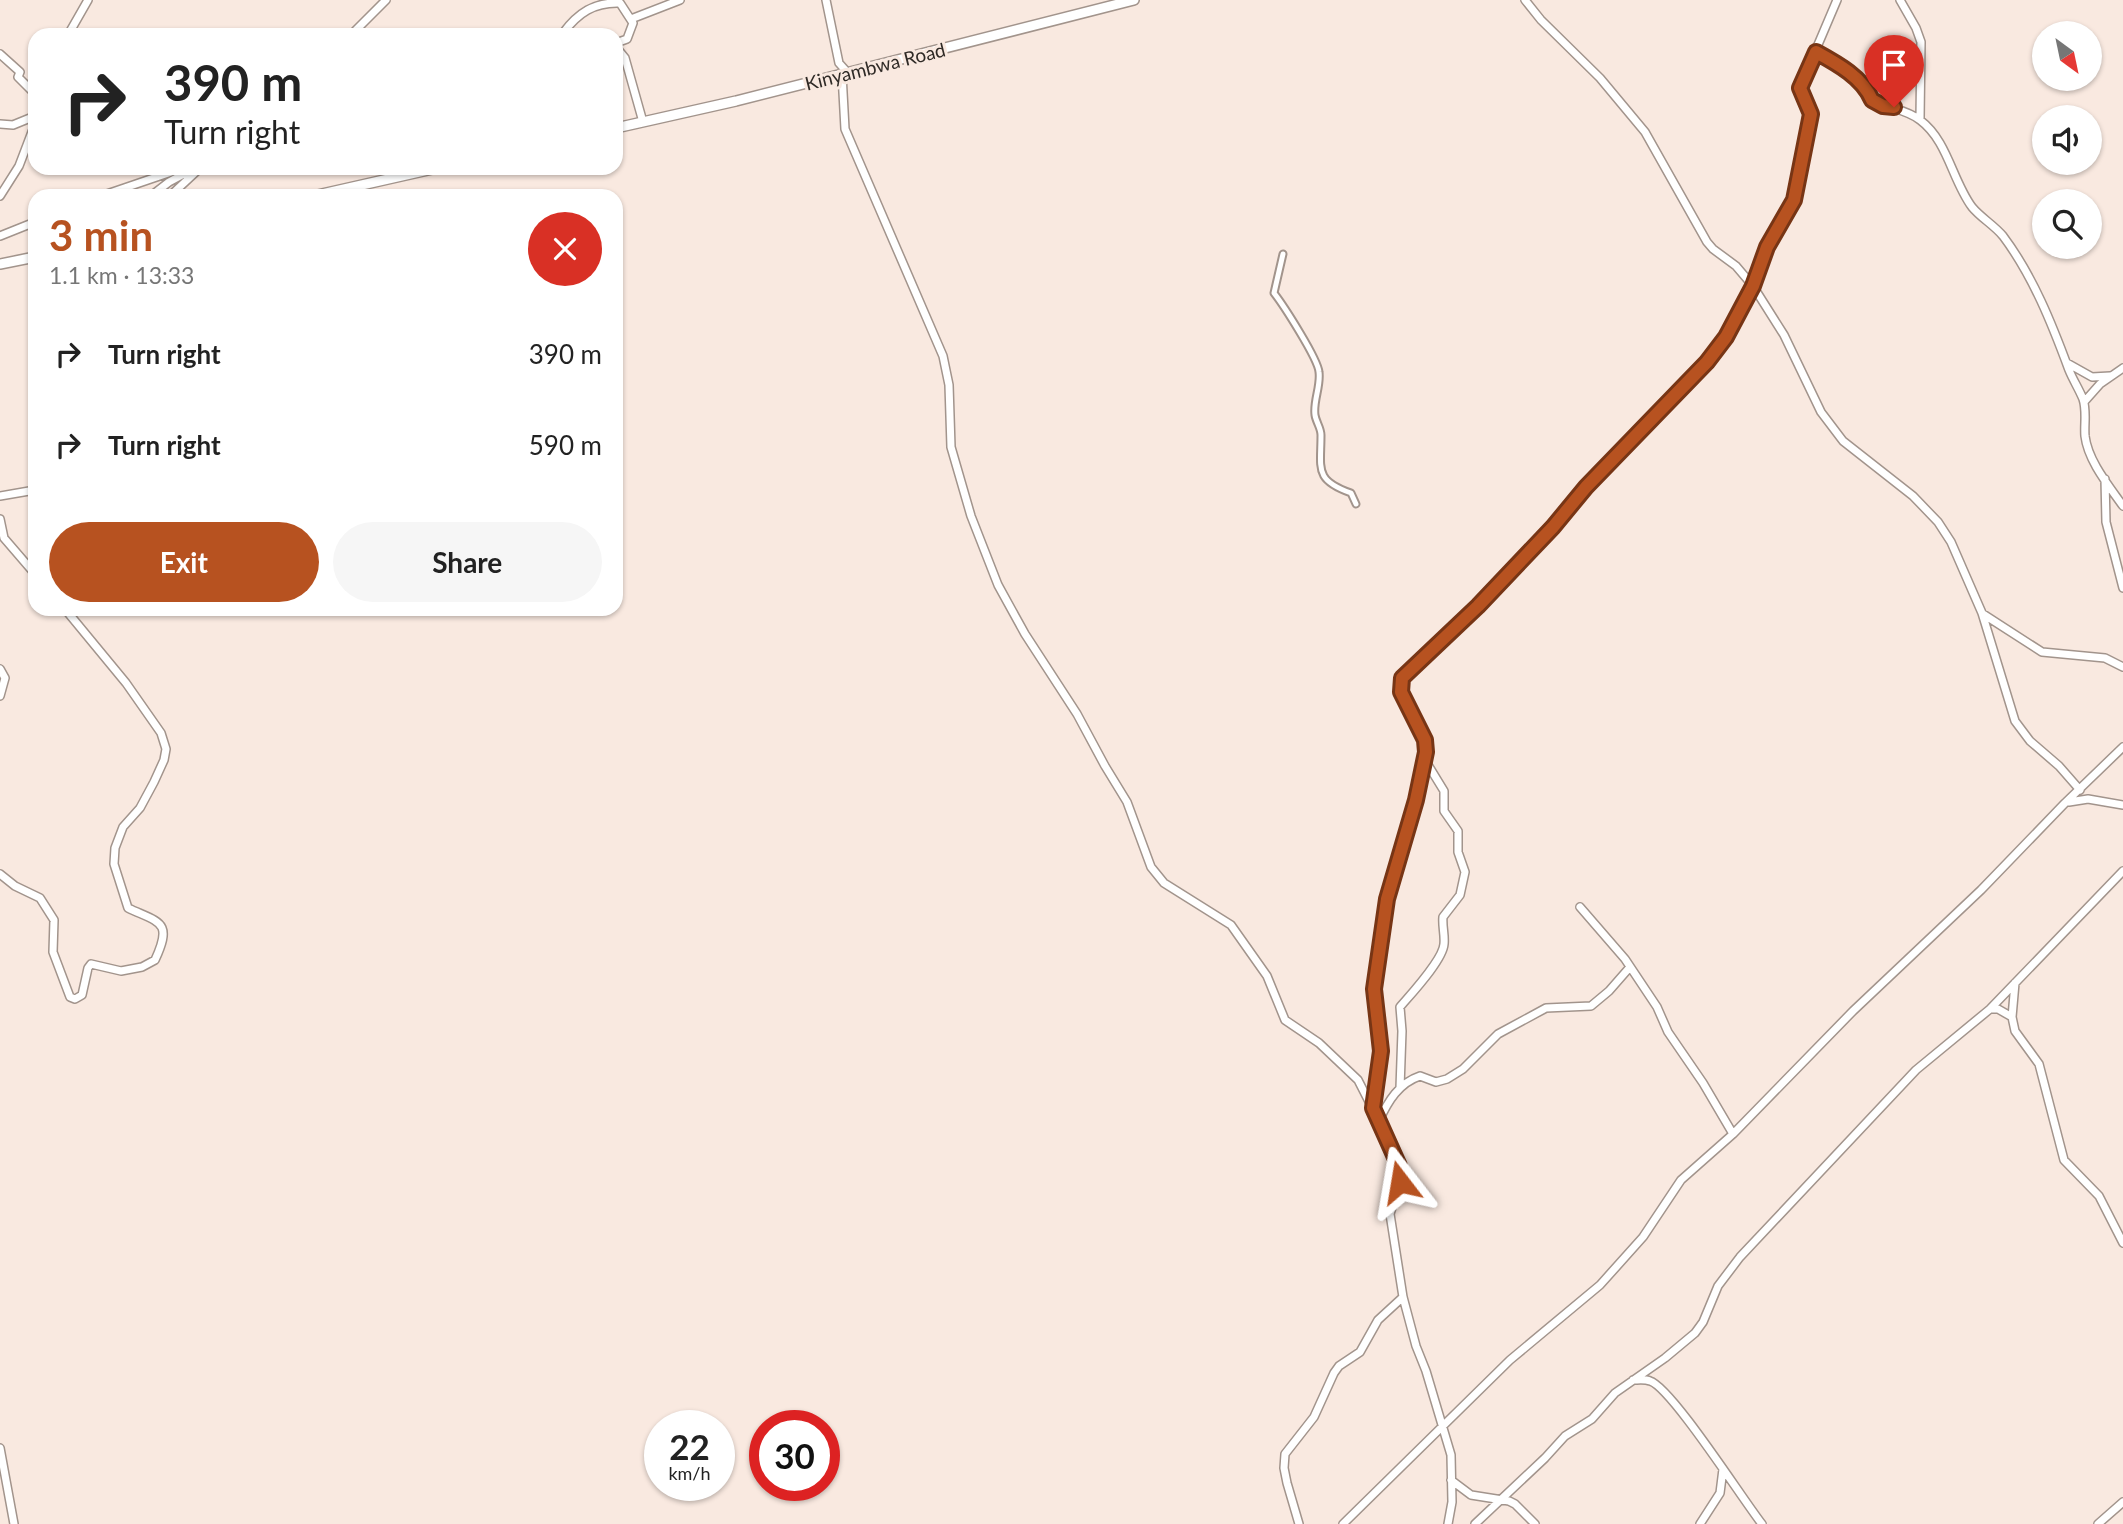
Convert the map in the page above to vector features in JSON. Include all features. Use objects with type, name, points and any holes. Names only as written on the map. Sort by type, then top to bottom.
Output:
[{"type":"street","points":[[72,28],[88,0]]},
{"type":"street","points":[[358,28],[386,0]]},
{"type":"street","points":[[631,19],[680,0]]},
{"type":"street","points":[[826,0],[839,63],[845,73],[845,129],[943,356],[949,386],[951,447],[971,516],[999,585],[1025,634],[1077,714],[1127,802],[1150,867],[1164,883],[1231,925],[1267,976],[1285,1020],[1320,1043],[1358,1080],[1380,1121],[1401,1176],[1390,1214],[1403,1297],[1451,1455],[1452,1502],[1448,1524]]},
{"type":"street","name":"Kinyambwa Road","points":[[623,126],[1134,0]]},
{"type":"street","points":[[1525,0],[1541,20],[1600,78],[1645,132],[1707,242],[1753,286],[1784,334],[1830,426],[1850,448],[1913,496],[1938,522],[1951,542],[1982,613],[2019,727],[2080,790]]},
{"type":"street","points":[[1373,1108],[1381,1051],[1374,977],[1390,886],[1425,759],[1425,740],[1401,692],[1402,678],[1484,600],[1553,527],[1586,487],[1707,362],[1726,337],[1753,286],[1767,247],[1794,200],[1811,114],[1800,88],[1837,0]]},
{"type":"street","points":[[1902,1],[1922,42],[1920,119]]},
{"type":"street","points":[[565,28],[576,16],[605,2],[620,3],[633,23],[631,33],[623,41]]},
{"type":"street","points":[[1816,52],[1867,88],[1872,100],[1920,119],[1941,146],[1971,206],[2004,237],[2041,301],[2084,402],[2085,439],[2105,480],[2123,506]]},
{"type":"street","points":[[0,54],[20,72],[18,77],[28,87]]},
{"type":"street","points":[[623,55],[643,122]]},
{"type":"street","points":[[0,124],[13,125],[28,119]]},
{"type":"street","points":[[0,196],[19,166],[28,142]]},
{"type":"street","points":[[122,189],[162,175]]},
{"type":"street","points":[[160,189],[182,175]]},
{"type":"street","points":[[178,189],[192,175]]},
{"type":"street","points":[[344,189],[406,175]]},
{"type":"street","points":[[0,236],[28,225]]},
{"type":"street","points":[[1283,254],[1274,293],[1288,313],[1319,371],[1315,414],[1321,432],[1319,461],[1324,478],[1333,487],[1351,493],[1356,504]]},
{"type":"street","points":[[0,264],[28,258]]},
{"type":"street","points":[[2067,363],[2092,377],[2110,376]]},
{"type":"street","points":[[2084,402],[2100,384],[2123,368]]},
{"type":"street","points":[[2105,480],[2106,522],[2123,588]]},
{"type":"street","points":[[0,496],[28,491]]},
{"type":"street","points":[[0,519],[2,539],[28,567]]},
{"type":"street","points":[[1982,613],[2042,652],[2105,658],[2123,667]]},
{"type":"street","points":[[0,874],[15,886],[40,898],[54,920],[53,952],[70,998],[75,999],[82,995],[88,968],[92,964],[121,971],[142,967],[155,960],[164,934],[163,929],[155,919],[128,908],[114,856],[123,827],[146,798],[164,760],[166,749],[161,733],[126,683],[71,616]]},
{"type":"street","points":[[0,670],[5,678],[0,695]]},
{"type":"street","points":[[1343,1524],[1510,1360],[1600,1285],[1643,1237],[1681,1180],[1733,1134],[1843,1021],[1981,890],[2064,803],[2123,747]]},
{"type":"street","points":[[1380,1121],[1399,1087],[1402,1031],[1400,1007],[1429,973],[1442,951],[1443,917],[1460,895],[1465,877],[1458,852],[1458,831],[1444,811],[1444,791],[1425,759]]},
{"type":"street","points":[[2064,803],[2088,799],[2123,805]]},
{"type":"street","points":[[1475,1524],[1565,1436],[1592,1419],[1615,1393],[1695,1333],[1703,1322],[1718,1286],[1740,1257],[1916,1070],[1990,1009],[2123,871]]},
{"type":"street","points":[[1580,907],[1630,967],[1657,1007],[1668,1032],[1703,1083],[1733,1134]]},
{"type":"street","points":[[1399,1087],[1420,1076],[1436,1082],[1447,1079],[1463,1069],[1498,1034],[1546,1008],[1591,1006],[1609,991],[1630,967]]},
{"type":"street","points":[[2016,981],[2012,1017],[2015,1031],[2039,1064],[2064,1160],[2099,1196],[2123,1243]]},
{"type":"street","points":[[1990,1009],[1998,1009],[2012,1017]]},
{"type":"street","points":[[1299,1524],[1284,1468],[1285,1454],[1314,1417],[1339,1366],[1360,1352],[1378,1320],[1403,1297]]},
{"type":"street","points":[[1633,1380],[1650,1381],[1657,1385],[1723,1468],[1762,1524]]},
{"type":"street","points":[[0,1448],[15,1524]]},
{"type":"street","points":[[1700,1524],[1720,1493],[1723,1468]]},
{"type":"street","points":[[1451,1480],[1471,1495],[1515,1504],[1535,1524]]},
{"type":"street","points":[[2098,1524],[2123,1502]]},
{"type":"route","points":[[1400,1182],[1399,1166],[1373,1108],[1381,1051],[1374,977],[1393,873],[1416,800],[1426,752],[1425,740],[1401,692],[1400,682],[1408,671],[1478,606],[1553,527],[1586,487],[1678,395],[1726,337],[1753,286],[1763,255],[1794,200],[1811,114],[1800,88],[1816,52],[1853,76],[1867,88],[1872,100],[1883,106],[1894,107]]}]
